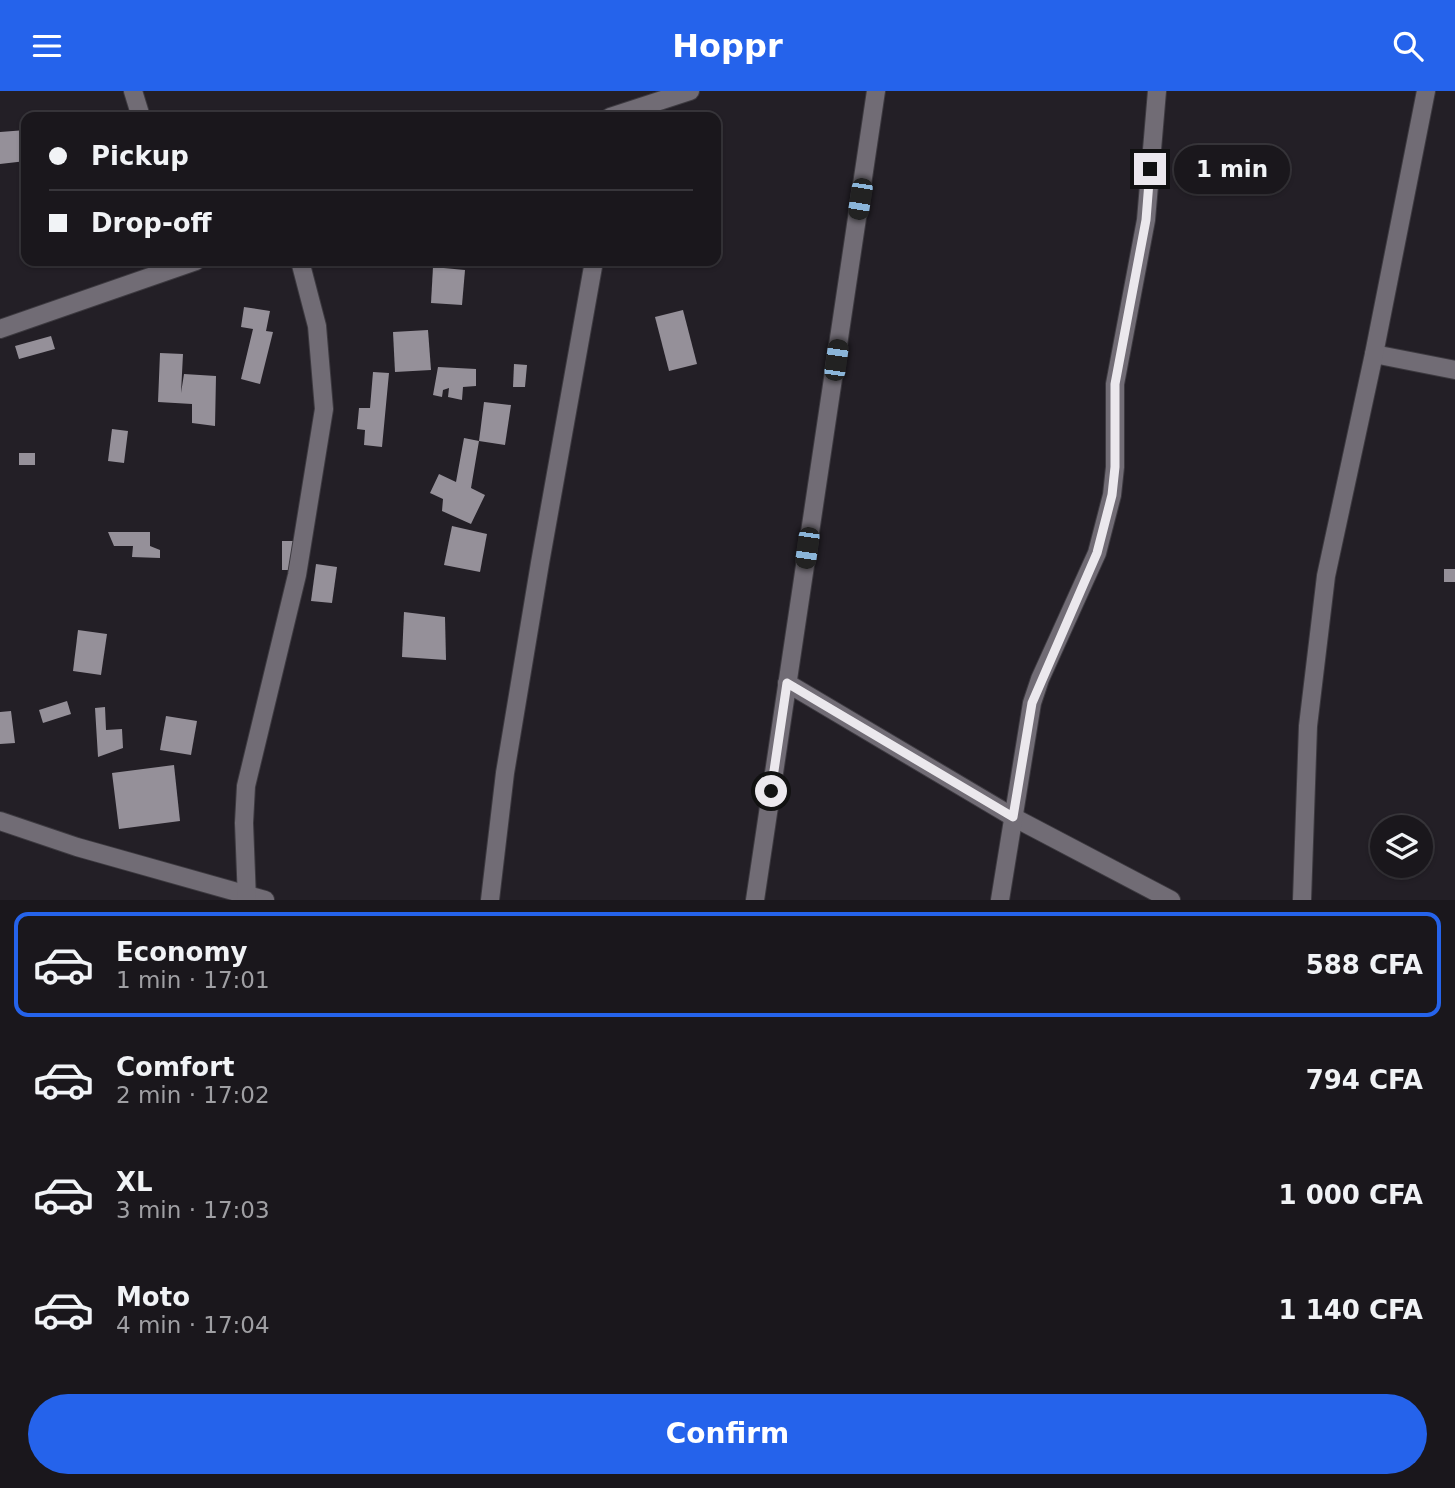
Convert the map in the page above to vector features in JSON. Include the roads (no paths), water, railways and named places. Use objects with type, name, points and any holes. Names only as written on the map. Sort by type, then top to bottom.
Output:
[{"type":"street","points":[[133,91],[139,112]]},
{"type":"street","points":[[629,112],[690,91]]},
{"type":"street","points":[[755,900],[876,91]]},
{"type":"street","points":[[1000,900],[1032,703],[1097,553],[1112,495],[1115,467],[1115,384],[1146,220],[1157,91]]},
{"type":"street","points":[[1302,900],[1308,726],[1326,576],[1374,354],[1426,91]]},
{"type":"street","points":[[0,329],[180,266]]},
{"type":"street","points":[[0,821],[77,847],[254,899],[244,823],[246,786],[297,575],[324,409],[317,326],[301,266]]},
{"type":"street","points":[[490,900],[507,759],[593,266]]},
{"type":"street","points":[[1374,354],[1455,370]]},
{"type":"street","points":[[787,683],[1013,817],[1171,900]]}]
